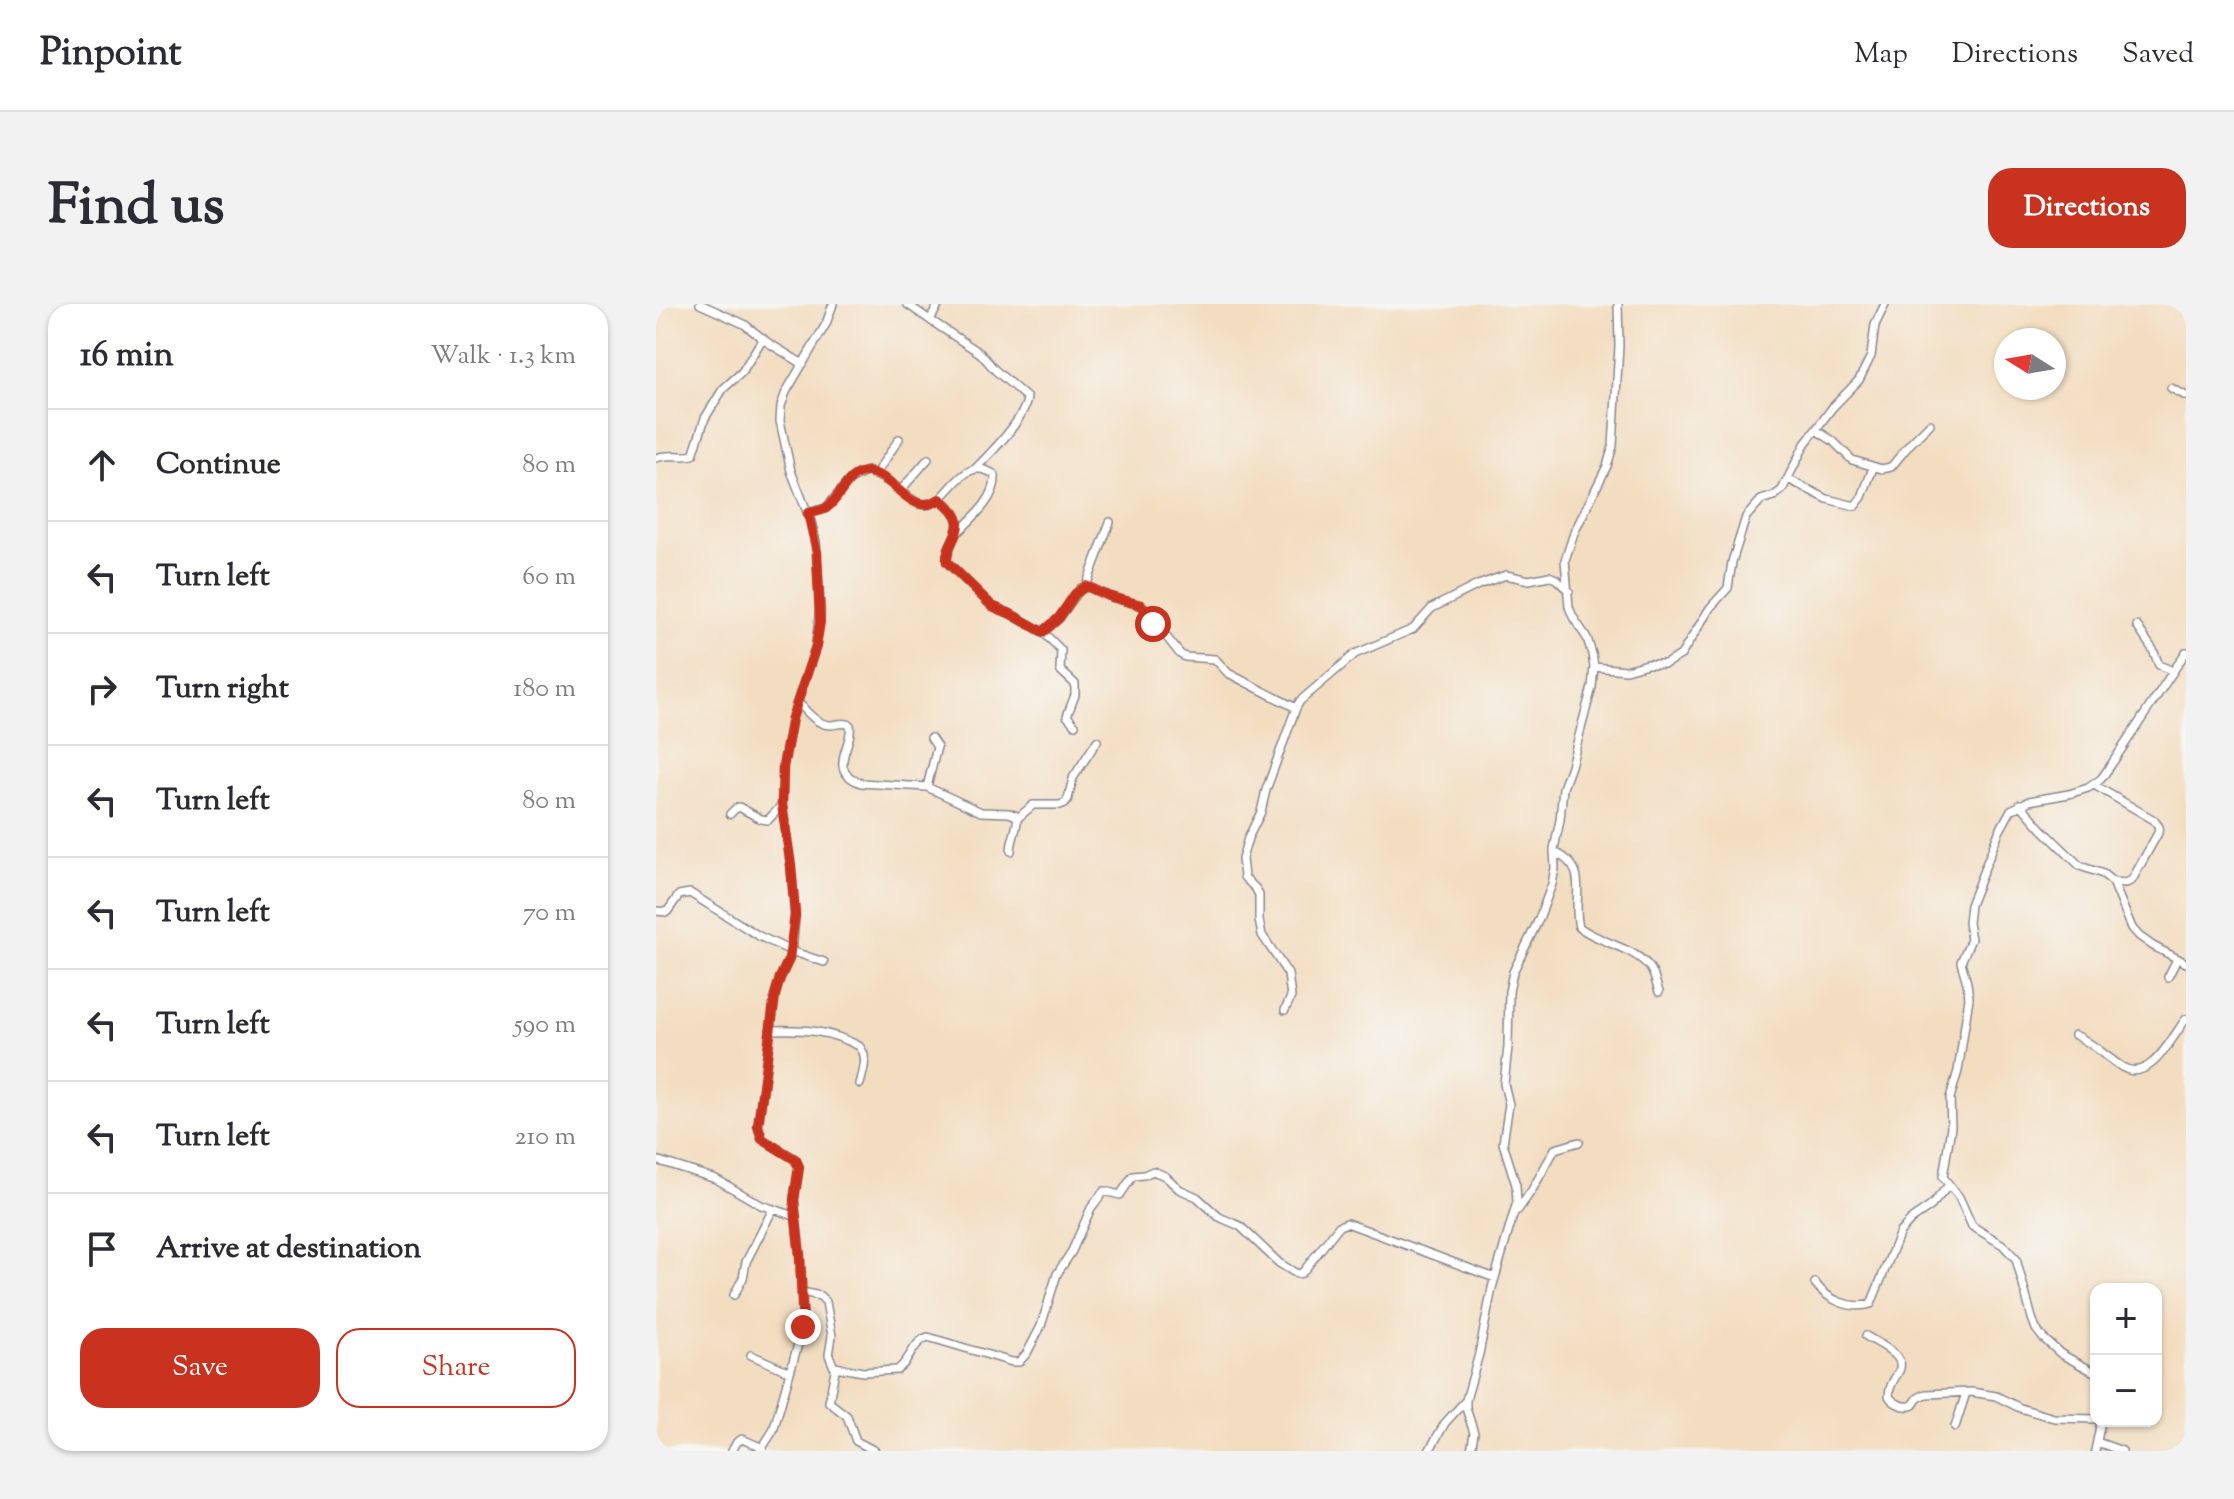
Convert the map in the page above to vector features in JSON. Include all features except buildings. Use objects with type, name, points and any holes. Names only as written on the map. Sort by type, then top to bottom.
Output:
[{"type":"street","points":[[700,304],[744,324],[803,364]]},
{"type":"street","points":[[732,1451],[742,1439],[762,1449],[773,1431],[803,1327],[794,1197],[800,1171],[794,1158],[762,1139],[758,1131],[775,995],[791,951],[794,927],[795,899],[781,784],[786,742],[816,646],[820,622],[817,552],[809,512],[793,479],[780,415],[782,399],[826,324],[833,304]]},
{"type":"street","points":[[809,512],[824,509],[850,480],[867,471],[920,504],[940,499],[965,473],[976,468],[1024,410],[1027,398],[980,353],[907,304]]},
{"type":"street","points":[[930,320],[939,304]]},
{"type":"street","points":[[1471,1451],[1474,1433],[1466,1400],[1495,1278],[1516,1211],[1516,1185],[1503,1143],[1509,1104],[1504,1084],[1510,983],[1550,892],[1563,788],[1584,720],[1594,667],[1587,638],[1571,613],[1565,566],[1567,550],[1607,466],[1613,446],[1619,346],[1618,304]]},
{"type":"street","points":[[1594,667],[1630,670],[1647,664],[1665,664],[1678,657],[1710,608],[1728,588],[1732,562],[1746,517],[1761,500],[1782,490],[1798,455],[1832,408],[1859,380],[1871,356],[1875,325],[1885,304]]},
{"type":"street","points":[[656,458],[663,455],[693,455],[705,418],[725,387],[742,372],[763,338]]},
{"type":"street","points":[[2171,388],[2186,396]]},
{"type":"street","points":[[1816,430],[1833,441],[1850,459],[1882,469],[1891,467],[1930,424]]},
{"type":"street","points":[[875,475],[899,439]]},
{"type":"street","points":[[901,490],[928,459]]},
{"type":"street","points":[[976,468],[992,472],[996,482],[992,493],[974,517],[958,531],[946,560],[992,606],[1043,632],[1062,652],[1060,670],[1075,684],[1075,695],[1067,716],[1075,725]]},
{"type":"street","points":[[1788,479],[1827,499],[1855,506],[1862,497],[1873,468]]},
{"type":"street","points":[[940,499],[950,509],[958,531]]},
{"type":"street","points":[[1043,632],[1059,618],[1075,594],[1086,586],[1110,522]]},
{"type":"street","points":[[1285,1010],[1291,997],[1288,974],[1262,935],[1259,895],[1244,877],[1242,859],[1300,701],[1355,654],[1413,629],[1432,608],[1469,589],[1509,575],[1529,580],[1553,577],[1569,591]]},
{"type":"street","points":[[1086,586],[1143,606],[1155,627],[1182,655],[1215,659],[1228,673],[1296,708]]},
{"type":"street","points":[[2137,626],[2159,665],[2173,671]]},
{"type":"street","points":[[2090,1370],[2061,1354],[2036,1329],[2016,1259],[2003,1245],[1972,1226],[1959,1197],[1948,1186],[1942,1172],[1951,1127],[1950,1098],[1958,1071],[1969,998],[1961,962],[1971,939],[1968,912],[1999,832],[2011,810],[2020,804],[2069,794],[2094,785],[2101,779],[2186,652]]},
{"type":"street","points":[[798,702],[811,716],[826,725],[845,722],[850,725],[852,730],[842,765],[855,781],[927,787],[983,813],[1011,813],[1019,817]]},
{"type":"street","points":[[927,787],[937,747],[931,738]]},
{"type":"street","points":[[1011,851],[1011,839],[1019,817],[1033,805],[1065,803],[1073,778],[1097,741]]},
{"type":"street","points":[[2094,785],[2154,820],[2159,827],[2132,880],[2113,882]]},
{"type":"street","points":[[2020,804],[2080,866],[2103,874],[2113,882],[2132,928],[2139,936],[2186,963]]},
{"type":"street","points":[[730,814],[739,807],[768,820],[782,805]]},
{"type":"street","points":[[1554,852],[1571,862],[1576,874],[1579,927],[1641,959],[1652,971],[1659,992]]},
{"type":"street","points":[[656,911],[667,912],[679,895],[690,893],[759,936],[824,962]]},
{"type":"street","points":[[2168,977],[2177,959]]},
{"type":"street","points":[[2075,1035],[2092,1043],[2125,1069],[2138,1071],[2155,1062],[2186,1019]]},
{"type":"street","points":[[770,1030],[815,1030],[859,1046],[863,1049],[865,1060],[860,1084]]},
{"type":"street","points":[[1516,1211],[1525,1202],[1555,1149],[1579,1142]]},
{"type":"street","points":[[656,1160],[720,1181],[750,1199],[795,1216]]},
{"type":"street","points":[[835,1367],[863,1372],[897,1370],[918,1342],[928,1337],[1019,1362],[1041,1326],[1057,1274],[1069,1257],[1091,1208],[1101,1194],[1107,1191],[1120,1195],[1132,1177],[1153,1171],[1163,1174],[1177,1188],[1194,1195],[1219,1217],[1244,1229],[1279,1263],[1299,1275],[1333,1232],[1347,1223],[1495,1278]]},
{"type":"street","points":[[1815,1283],[1823,1294],[1835,1300],[1860,1306],[1871,1304],[1900,1232],[1931,1206],[1948,1186]]},
{"type":"street","points":[[734,1295],[743,1278],[746,1262],[773,1209]]},
{"type":"street","points":[[802,1292],[820,1296],[826,1302],[832,1336],[829,1355],[835,1367],[829,1402],[847,1416],[856,1441],[875,1451]]},
{"type":"street","points":[[1866,1336],[1901,1361],[1888,1393],[1894,1402],[1910,1407],[1921,1395],[1966,1393],[1996,1396],[2031,1412],[2054,1418],[2090,1420]]},
{"type":"street","points":[[751,1355],[790,1372]]},
{"type":"street","points":[[1955,1427],[1966,1393]]},
{"type":"street","points":[[1429,1451],[1445,1423],[1466,1400]]},
{"type":"street","points":[[2098,1427],[2096,1447],[2122,1451]]},
{"type":"route","points":[[803,1327],[794,1200],[800,1171],[796,1160],[762,1139],[758,1126],[775,995],[793,941],[795,899],[781,794],[786,742],[816,646],[820,622],[817,552],[808,513],[826,508],[850,480],[860,473],[871,472],[916,503],[929,504],[940,499],[946,504],[958,525],[947,552],[948,565],[992,606],[1043,632],[1056,622],[1075,594],[1086,586],[1141,605],[1153,624]]}]
